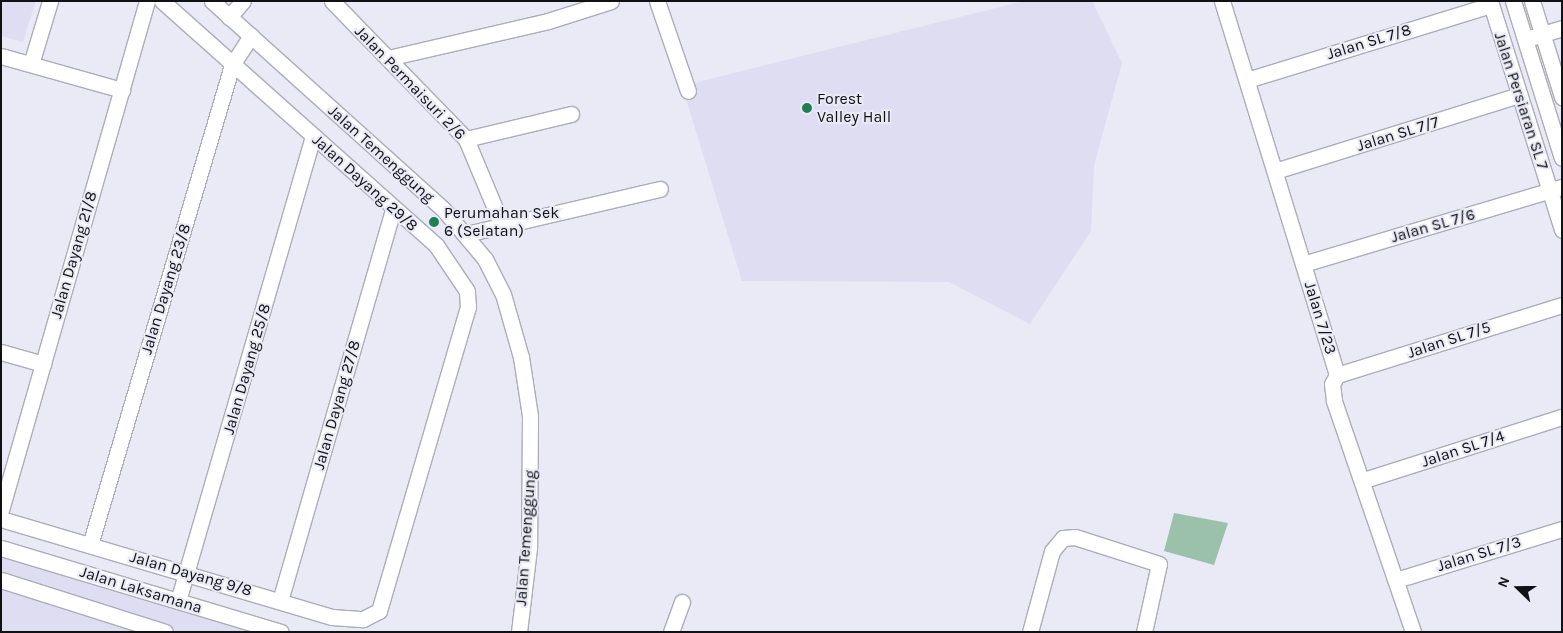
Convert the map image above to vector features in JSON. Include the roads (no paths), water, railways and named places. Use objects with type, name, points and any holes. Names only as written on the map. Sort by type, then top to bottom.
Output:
[{"type":"street","points":[[31,64],[50,1]]},
{"type":"street","name":"Jalan Dayang 21/8","points":[[1,510],[147,1]]},
{"type":"street","name":"Jalan Dayang 29/8","points":[[162,1],[453,264],[467,291],[468,307],[379,611]]},
{"type":"street","name":"Jalan Temenggung","points":[[212,1],[466,234],[503,294],[521,356],[530,416],[529,548],[519,632]]},
{"type":"street","points":[[229,17],[243,1]]},
{"type":"street","name":"Jalan Permaisuri 2/6","points":[[332,1],[466,139],[502,225]]},
{"type":"street","points":[[388,58],[548,21],[611,1]]},
{"type":"street","points":[[657,1],[688,91]]},
{"type":"street","name":"Jalan 7/23","points":[[1222,1],[1337,376],[1332,384],[1334,402],[1364,480],[1413,632]]},
{"type":"street","points":[[1513,1],[1562,158]]},
{"type":"street","points":[[1532,1],[1562,97]]},
{"type":"street","name":"Jalan SL 7/8","points":[[1247,80],[1490,3]]},
{"type":"street","name":"Jalan Persiaran SL 7","points":[[1490,3],[1519,95],[1556,189],[1562,230]]},
{"type":"street","points":[[1525,40],[1562,28]]},
{"type":"street","name":"Jalan Dayang 23/8","points":[[90,545],[232,65],[250,36]]},
{"type":"street","points":[[1,56],[122,90]]},
{"type":"street","name":"Jalan SL 7/7","points":[[1275,170],[1519,95]]},
{"type":"street","points":[[466,139],[571,114]]},
{"type":"street","name":"Jalan Dayang 25/8","points":[[178,601],[313,137]]},
{"type":"street","points":[[466,234],[660,189]]},
{"type":"street","name":"Jalan SL 7/6","points":[[1303,264],[1556,189]]},
{"type":"street","name":"Jalan Dayang 27/8","points":[[280,601],[393,210]]},
{"type":"street","name":"Jalan SL 7/5","points":[[1337,376],[1562,304]]},
{"type":"street","points":[[1,352],[43,364]]},
{"type":"street","name":"Jalan SL 7/4","points":[[1364,480],[1562,417]]},
{"type":"street","name":"Jalan Dayang 9/8","points":[[1,519],[351,620],[379,611]]},
{"type":"street","name":"Jalan SL 7/3","points":[[1396,580],[1562,529]]},
{"type":"street","points":[[1030,632],[1052,551],[1063,538],[1075,537],[1159,564],[1144,632]]},
{"type":"street","name":"Jalan Laksamana","points":[[1,548],[281,632]]},
{"type":"street","points":[[1,580],[165,632]]},
{"type":"street","points":[[671,632],[682,602]]},
{"type":"place","name":"Forest Valley Hall","points":[[807,108]]},
{"type":"place","name":"Perumahan Sek 6 (Selatan)","points":[[434,222]]}]
